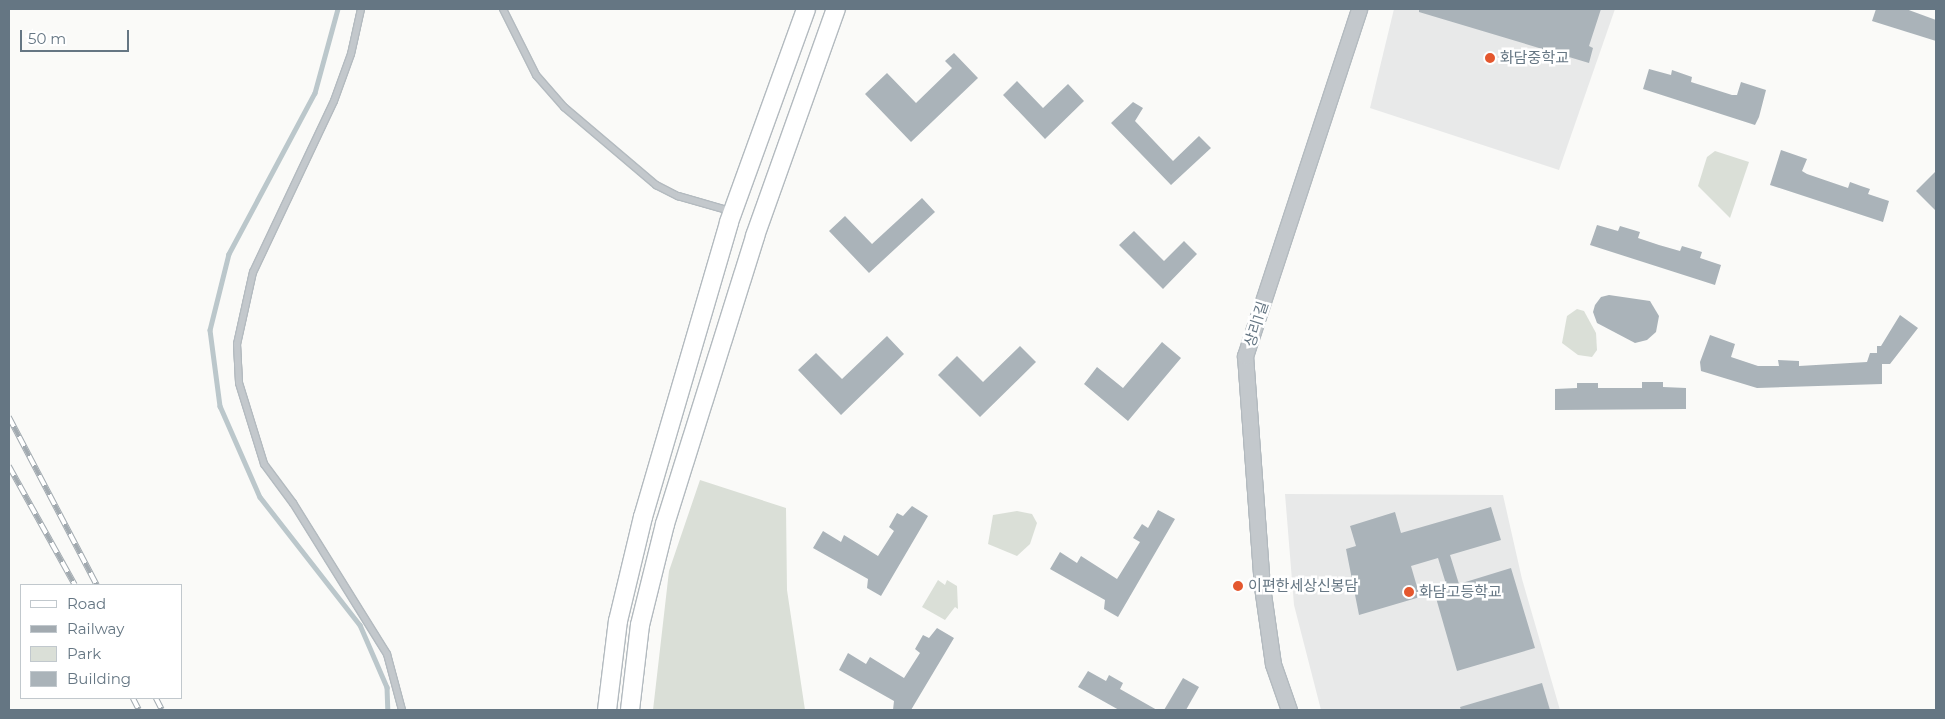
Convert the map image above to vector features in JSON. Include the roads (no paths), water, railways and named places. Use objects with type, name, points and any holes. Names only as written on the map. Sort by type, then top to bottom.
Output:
[{"type":"main road","points":[[607,710],[618,621],[643,517],[733,212],[806,9]]},
{"type":"main road","points":[[630,710],[640,624],[664,524],[755,236],[836,9]]},
{"type":"street","name":"상리1길","points":[[1289,710],[1273,664],[1262,587],[1245,356],[1359,9]]},
{"type":"lane","points":[[361,9],[351,54],[314,150],[273,226],[253,272],[238,336],[238,373],[264,464],[387,654],[402,710]]},
{"type":"lane","points":[[503,9],[536,75],[564,107],[656,184],[678,196],[733,212]]},
{"type":"waterway","points":[[338,9],[315,93],[229,254],[210,330],[220,406],[260,497],[360,625],[387,687],[388,710]]},
{"type":"railway","points":[[9,417],[96,584]]},
{"type":"railway","points":[[9,466],[74,584]]},
{"type":"railway","points":[[134,699],[139,710]]},
{"type":"railway","points":[[156,699],[162,710]]},
{"type":"place","name":"화담중학교","points":[[1490,58]]},
{"type":"place","name":"이편한세상신봉담","points":[[1238,586]]},
{"type":"place","name":"화담고등학교","points":[[1409,592]]}]
